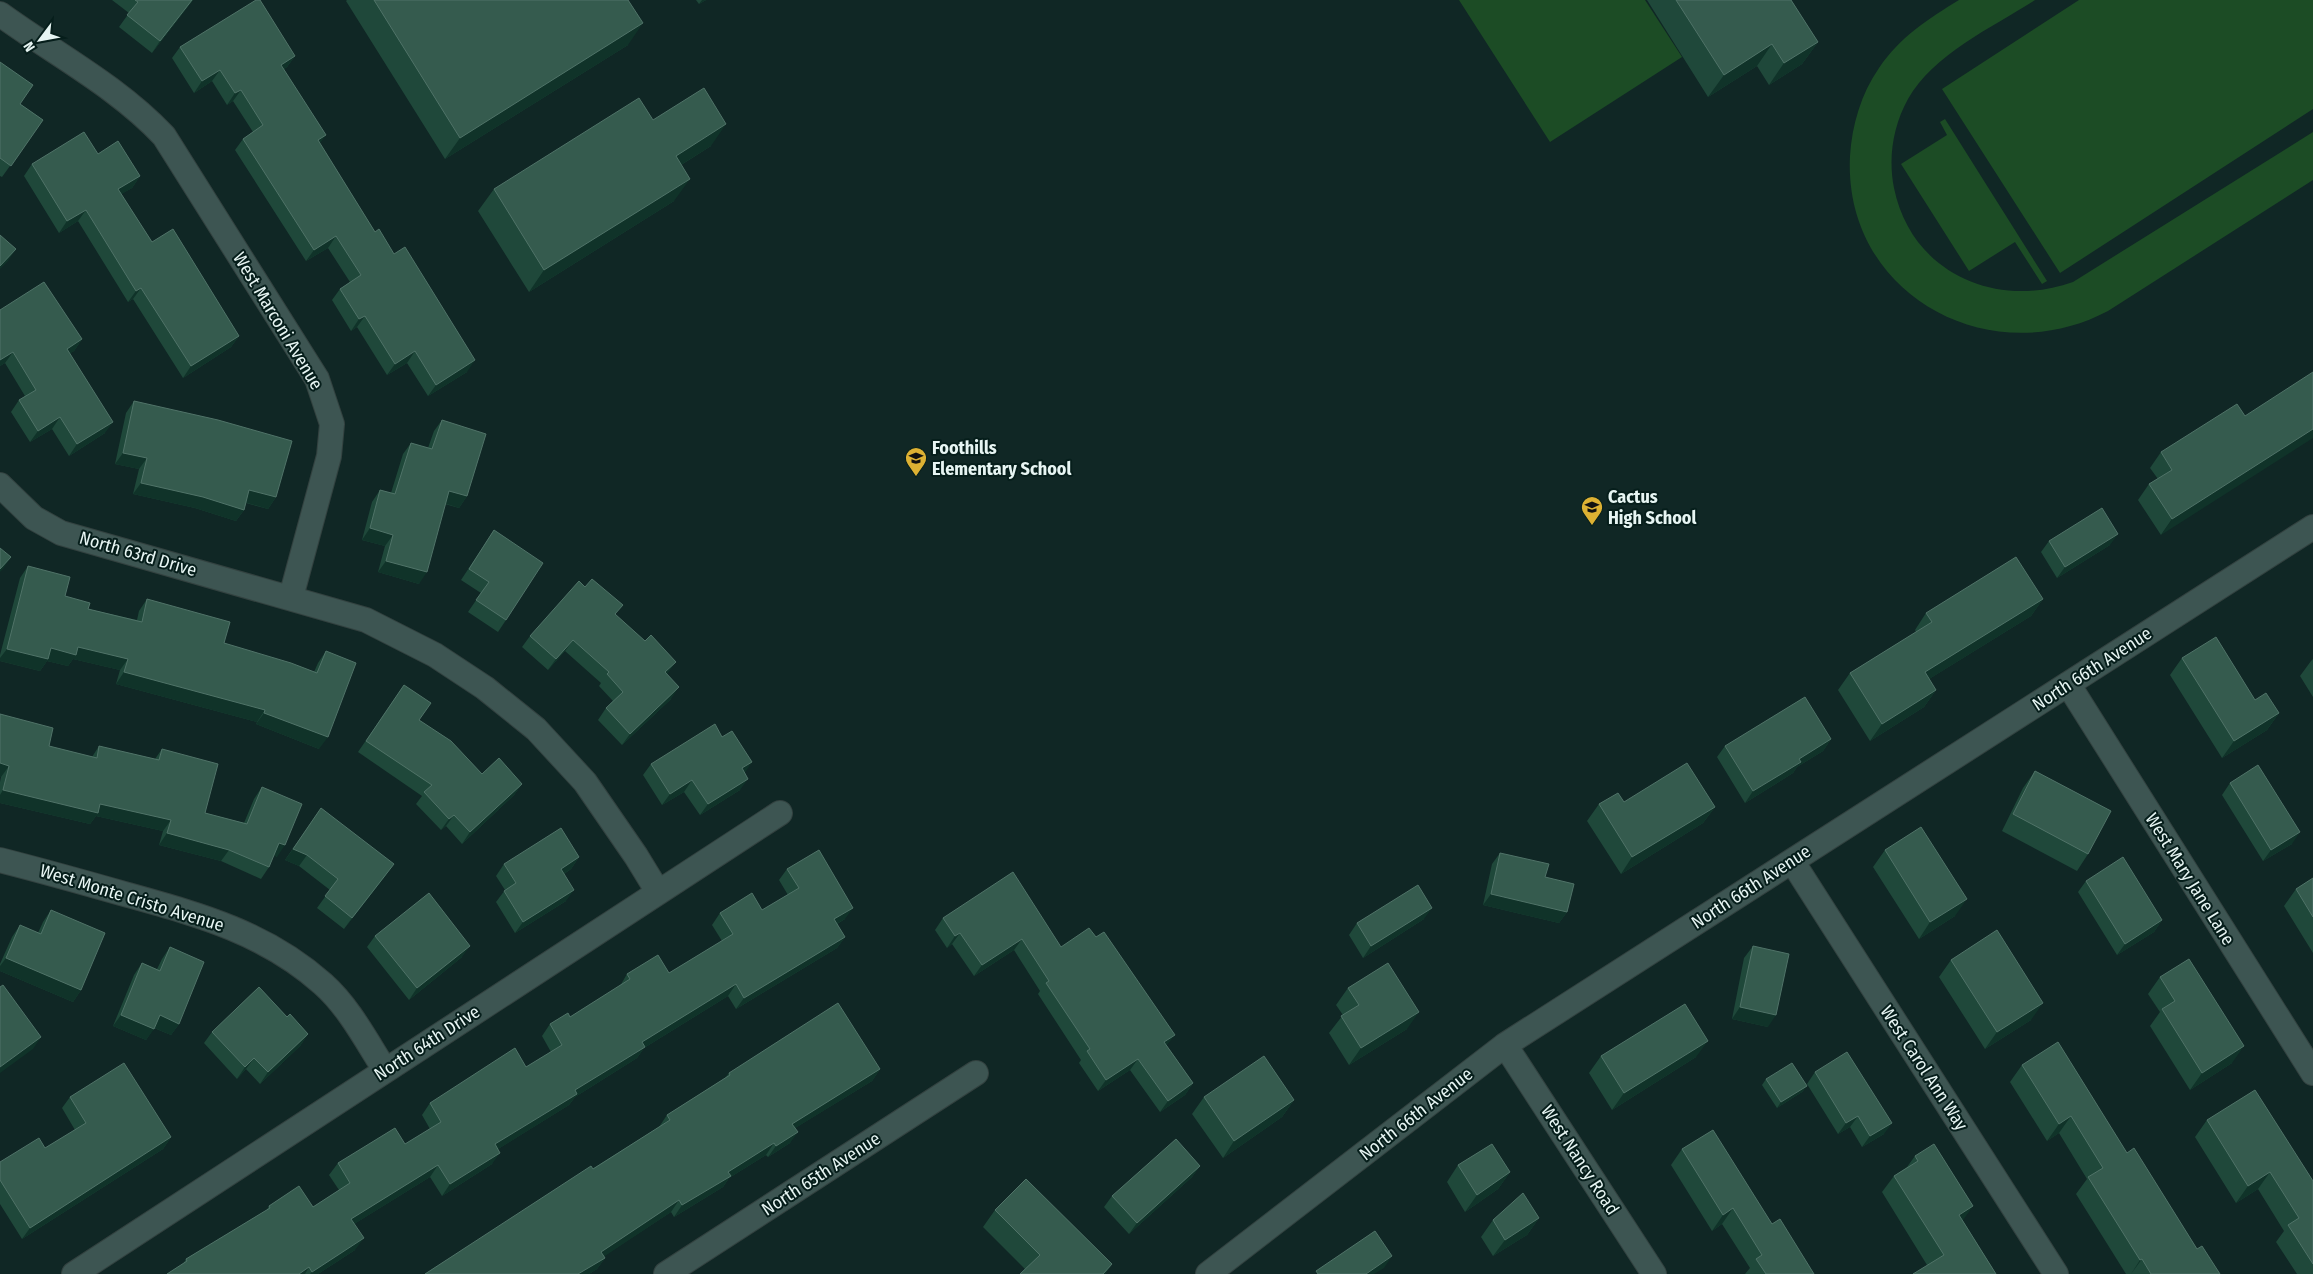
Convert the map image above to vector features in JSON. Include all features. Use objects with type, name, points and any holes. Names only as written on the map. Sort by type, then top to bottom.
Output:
[{"type":"street","name":"West Marconi Avenue","points":[[0,14],[108,87],[141,112],[164,136],[317,378],[332,424],[330,456],[291,597]]},
{"type":"street","name":"North 63rd Drive","points":[[0,485],[34,518],[61,533],[291,597]]},
{"type":"street","name":"North 66th Avenue","points":[[1208,1274],[1505,1045],[2313,527]]},
{"type":"street","points":[[291,597],[366,620],[435,655],[485,688],[536,729],[584,782],[636,856],[658,892]]},
{"type":"street","name":"West Mary Jane Lane","points":[[2068,684],[2313,1073]]},
{"type":"street","name":"North 64th Drive","points":[[74,1274],[780,813]]},
{"type":"street","name":"West Monte Cristo Avenue","points":[[0,860],[191,913],[254,937],[287,954],[325,985],[348,1014],[386,1070]]},
{"type":"street","name":"West Carol Ann Way","points":[[1792,861],[2056,1274]]},
{"type":"street","name":"West Nancy Road","points":[[1505,1045],[1654,1274]]},
{"type":"street","name":"North 65th Avenue","points":[[666,1274],[976,1073]]},
{"type":"green space","points":[[1459,0],[1645,0],[1682,57],[1550,142]]},
{"type":"green space","points":[[1959,0],[2035,0],[1983,31],[1932,68],[1908,99],[1895,131],[1892,177],[1903,217],[1918,242],[1938,262],[1961,277],[1987,287],[2015,291],[2044,289],[2073,282],[2313,132],[2313,180],[2108,311],[2062,328],[2017,333],[1972,326],[1932,309],[1897,282],[1871,247],[1854,205],[1850,156],[1858,110],[1867,88],[1879,68],[1905,38]]},
{"type":"green space","points":[[2079,0],[2313,0],[2313,109],[2060,273],[1942,89]]},
{"type":"green space","points":[[1945,119],[2047,281],[2042,284],[2015,242],[1969,271],[1901,164],[1947,135],[1940,122]]},
{"type":"building","points":[[135,0],[192,0],[160,41],[127,15],[138,2]]},
{"type":"building","points":[[256,0],[260,0],[295,56],[281,65],[326,135],[318,140],[375,232],[379,229],[394,254],[405,247],[475,360],[436,385],[415,351],[395,364],[365,316],[359,319],[340,289],[361,275],[336,236],[314,250],[243,139],[263,125],[241,90],[235,93],[220,70],[202,81],[180,47]]},
{"type":"building","points":[[374,0],[628,0],[643,23],[460,138]]},
{"type":"building","points":[[1676,0],[1791,0],[1818,42],[1784,63],[1772,44],[1724,75]]},
{"type":"building","points":[[0,62],[33,85],[20,104],[43,120],[11,166],[0,158]]},
{"type":"building","points":[[704,88],[726,124],[676,156],[690,179],[544,270],[494,189],[639,98],[653,120]]},
{"type":"building","points":[[84,132],[98,154],[118,141],[140,176],[118,189],[152,242],[173,229],[239,336],[191,366],[141,288],[136,291],[86,210],[67,221],[32,164]]},
{"type":"building","points":[[0,235],[16,249],[0,266]]},
{"type":"building","points":[[44,282],[82,339],[67,349],[113,422],[77,444],[60,417],[38,431],[19,400],[36,390],[13,352],[0,360],[0,310]]},
{"type":"building","points":[[2313,372],[2313,429],[2172,519],[2149,484],[2172,470],[2161,452],[2237,404],[2245,416]]},
{"type":"building","points":[[134,401],[218,420],[292,441],[276,497],[249,490],[244,510],[203,497],[141,483],[147,458],[123,453]]},
{"type":"building","points":[[442,420],[486,434],[467,496],[449,491],[427,572],[386,561],[393,535],[370,528],[380,490],[395,494],[411,443],[432,449]]},
{"type":"building","points":[[2102,508],[2118,534],[2065,567],[2049,541]]},
{"type":"building","points":[[494,530],[543,563],[506,620],[476,600],[489,582],[469,569]]},
{"type":"building","points":[[0,548],[11,557],[0,569]]},
{"type":"building","points":[[2016,557],[2043,599],[1925,672],[1936,690],[1882,724],[1850,673],[1932,622],[1926,613]]},
{"type":"building","points":[[28,566],[70,577],[65,596],[90,603],[88,609],[142,622],[147,599],[230,622],[224,643],[291,663],[317,673],[326,651],[356,663],[328,737],[264,713],[265,710],[124,672],[128,659],[78,647],[76,655],[51,648],[48,659],[7,649]]},
{"type":"building","points":[[592,579],[623,605],[615,614],[645,641],[651,635],[676,662],[665,672],[679,687],[630,734],[606,708],[623,692],[607,674],[609,672],[573,640],[556,659],[530,636],[579,581],[585,587]]},
{"type":"building","points":[[2216,637],[2255,700],[2266,693],[2279,713],[2234,741],[2182,658]]},
{"type":"building","points":[[404,685],[431,703],[419,720],[451,741],[482,774],[499,758],[522,784],[470,832],[454,815],[449,819],[424,792],[432,785],[366,741]]},
{"type":"building","points":[[1805,697],[1831,739],[1799,759],[1801,762],[1753,791],[1725,746]]},
{"type":"building","points":[[0,714],[53,728],[49,746],[97,758],[99,746],[159,760],[162,749],[218,764],[205,813],[247,824],[262,787],[302,804],[285,845],[279,843],[269,867],[229,850],[167,833],[171,820],[100,804],[98,813],[3,790],[9,766],[0,763]]},
{"type":"building","points":[[715,724],[722,737],[732,731],[752,762],[742,768],[748,779],[708,804],[692,780],[670,794],[651,764]]},
{"type":"building","points":[[1687,763],[1715,807],[1632,857],[1599,804],[1618,793],[1624,802]]},
{"type":"building","points":[[2258,765],[2300,832],[2271,850],[2230,783]]},
{"type":"building","points":[[2035,771],[2111,811],[2088,854],[2013,814]]},
{"type":"building","points":[[321,808],[394,864],[352,918],[325,896],[338,879],[307,855],[293,849]]},
{"type":"building","points":[[1921,827],[1967,899],[1930,922],[1885,850]]},
{"type":"building","points":[[561,828],[579,857],[561,869],[574,890],[523,922],[504,891],[516,883],[504,864]]},
{"type":"building","points":[[819,850],[853,908],[834,919],[845,937],[744,998],[736,984],[642,1042],[645,1047],[575,1090],[577,1094],[495,1144],[500,1153],[450,1184],[438,1165],[351,1219],[364,1238],[312,1272],[309,1267],[299,1274],[167,1274],[187,1261],[186,1259],[270,1208],[269,1206],[299,1186],[313,1207],[350,1183],[338,1163],[395,1128],[405,1144],[441,1122],[430,1103],[515,1048],[526,1067],[562,1045],[550,1024],[568,1013],[570,1017],[630,979],[627,974],[658,955],[669,973],[733,934],[720,913],[752,893],[762,910],[799,888],[787,869]]},
{"type":"building","points":[[1500,853],[1549,864],[1545,877],[1574,884],[1567,912],[1491,894]]},
{"type":"building","points":[[2123,857],[2162,920],[2125,944],[2086,881]]},
{"type":"building","points":[[1013,872],[1061,947],[1089,928],[1096,937],[1104,932],[1175,1035],[1164,1042],[1193,1083],[1168,1101],[1138,1059],[1106,1080],[1087,1051],[1090,1049],[1046,983],[1049,981],[1022,939],[982,965],[960,933],[955,936],[943,918]]},
{"type":"building","points":[[2313,878],[2313,917],[2296,889]]},
{"type":"building","points":[[1418,885],[1432,908],[1371,946],[1357,923]]},
{"type":"building","points":[[429,893],[470,946],[417,988],[375,936]]},
{"type":"building","points":[[51,910],[105,933],[81,990],[6,958],[20,925],[41,934]]},
{"type":"building","points":[[1997,930],[2043,1003],[1997,1032],[1951,960]]},
{"type":"building","points":[[1753,946],[1789,954],[1776,1015],[1740,1007]]},
{"type":"building","points":[[170,947],[204,962],[179,1024],[160,1015],[154,1029],[121,1015],[142,963],[160,971]]},
{"type":"building","points":[[2189,959],[2244,1046],[2202,1073],[2162,1009],[2175,1001],[2160,977]]},
{"type":"building","points":[[1388,963],[1419,1012],[1361,1048],[1341,1016],[1359,1005],[1348,988]]},
{"type":"building","points":[[3,985],[41,1037],[0,1067],[0,987]]},
{"type":"building","points":[[259,987],[287,1017],[290,1014],[308,1034],[268,1072],[254,1058],[245,1067],[212,1032]]},
{"type":"building","points":[[838,1003],[880,1069],[792,1124],[798,1132],[776,1146],[774,1143],[728,1172],[731,1176],[682,1205],[679,1200],[601,1252],[605,1258],[578,1274],[425,1274],[591,1166],[593,1169],[670,1120],[667,1115]]},
{"type":"building","points":[[1685,1004],[1708,1041],[1624,1093],[1601,1056]]},
{"type":"building","points":[[2058,1042],[2127,1153],[2134,1148],[2197,1249],[2202,1246],[2220,1274],[2151,1274],[2142,1259],[2140,1260],[2088,1177],[2103,1168],[2071,1116],[2059,1124],[2022,1065]]},
{"type":"building","points":[[1847,1052],[1892,1123],[1870,1136],[1858,1116],[1846,1123],[1815,1072]]},
{"type":"building","points":[[1264,1056],[1294,1100],[1234,1141],[1204,1097]]},
{"type":"building","points":[[124,1063],[171,1137],[30,1228],[0,1180],[0,1162],[39,1138],[45,1148],[86,1123],[70,1097]]},
{"type":"building","points":[[1792,1063],[1807,1086],[1781,1102],[1766,1079]]},
{"type":"building","points":[[2255,1090],[2313,1181],[2313,1264],[2288,1225],[2299,1218],[2270,1172],[2248,1186],[2207,1120]]},
{"type":"building","points":[[1713,1130],[1772,1224],[1780,1219],[1814,1274],[1766,1274],[1756,1259],[1762,1255],[1733,1208],[1723,1215],[1682,1149]]},
{"type":"building","points":[[1176,1139],[1200,1166],[1137,1223],[1112,1196]]},
{"type":"building","points":[[1492,1144],[1510,1172],[1477,1195],[1458,1165]]},
{"type":"building","points":[[1934,1144],[1973,1206],[1959,1215],[1996,1274],[1913,1274],[1944,1255],[1894,1176],[1918,1161],[1915,1156]]},
{"type":"building","points":[[1026,1179],[1112,1264],[1103,1274],[1020,1274],[1040,1255],[995,1210]]},
{"type":"building","points":[[1523,1193],[1539,1218],[1505,1240],[1493,1220]]},
{"type":"building","points":[[1375,1231],[1392,1256],[1366,1274],[1318,1274],[1316,1271]]},
{"type":"place","name":"Foothills Elementary School","points":[[916,477]]},
{"type":"place","name":"Cactus High School","points":[[1592,526]]}]
